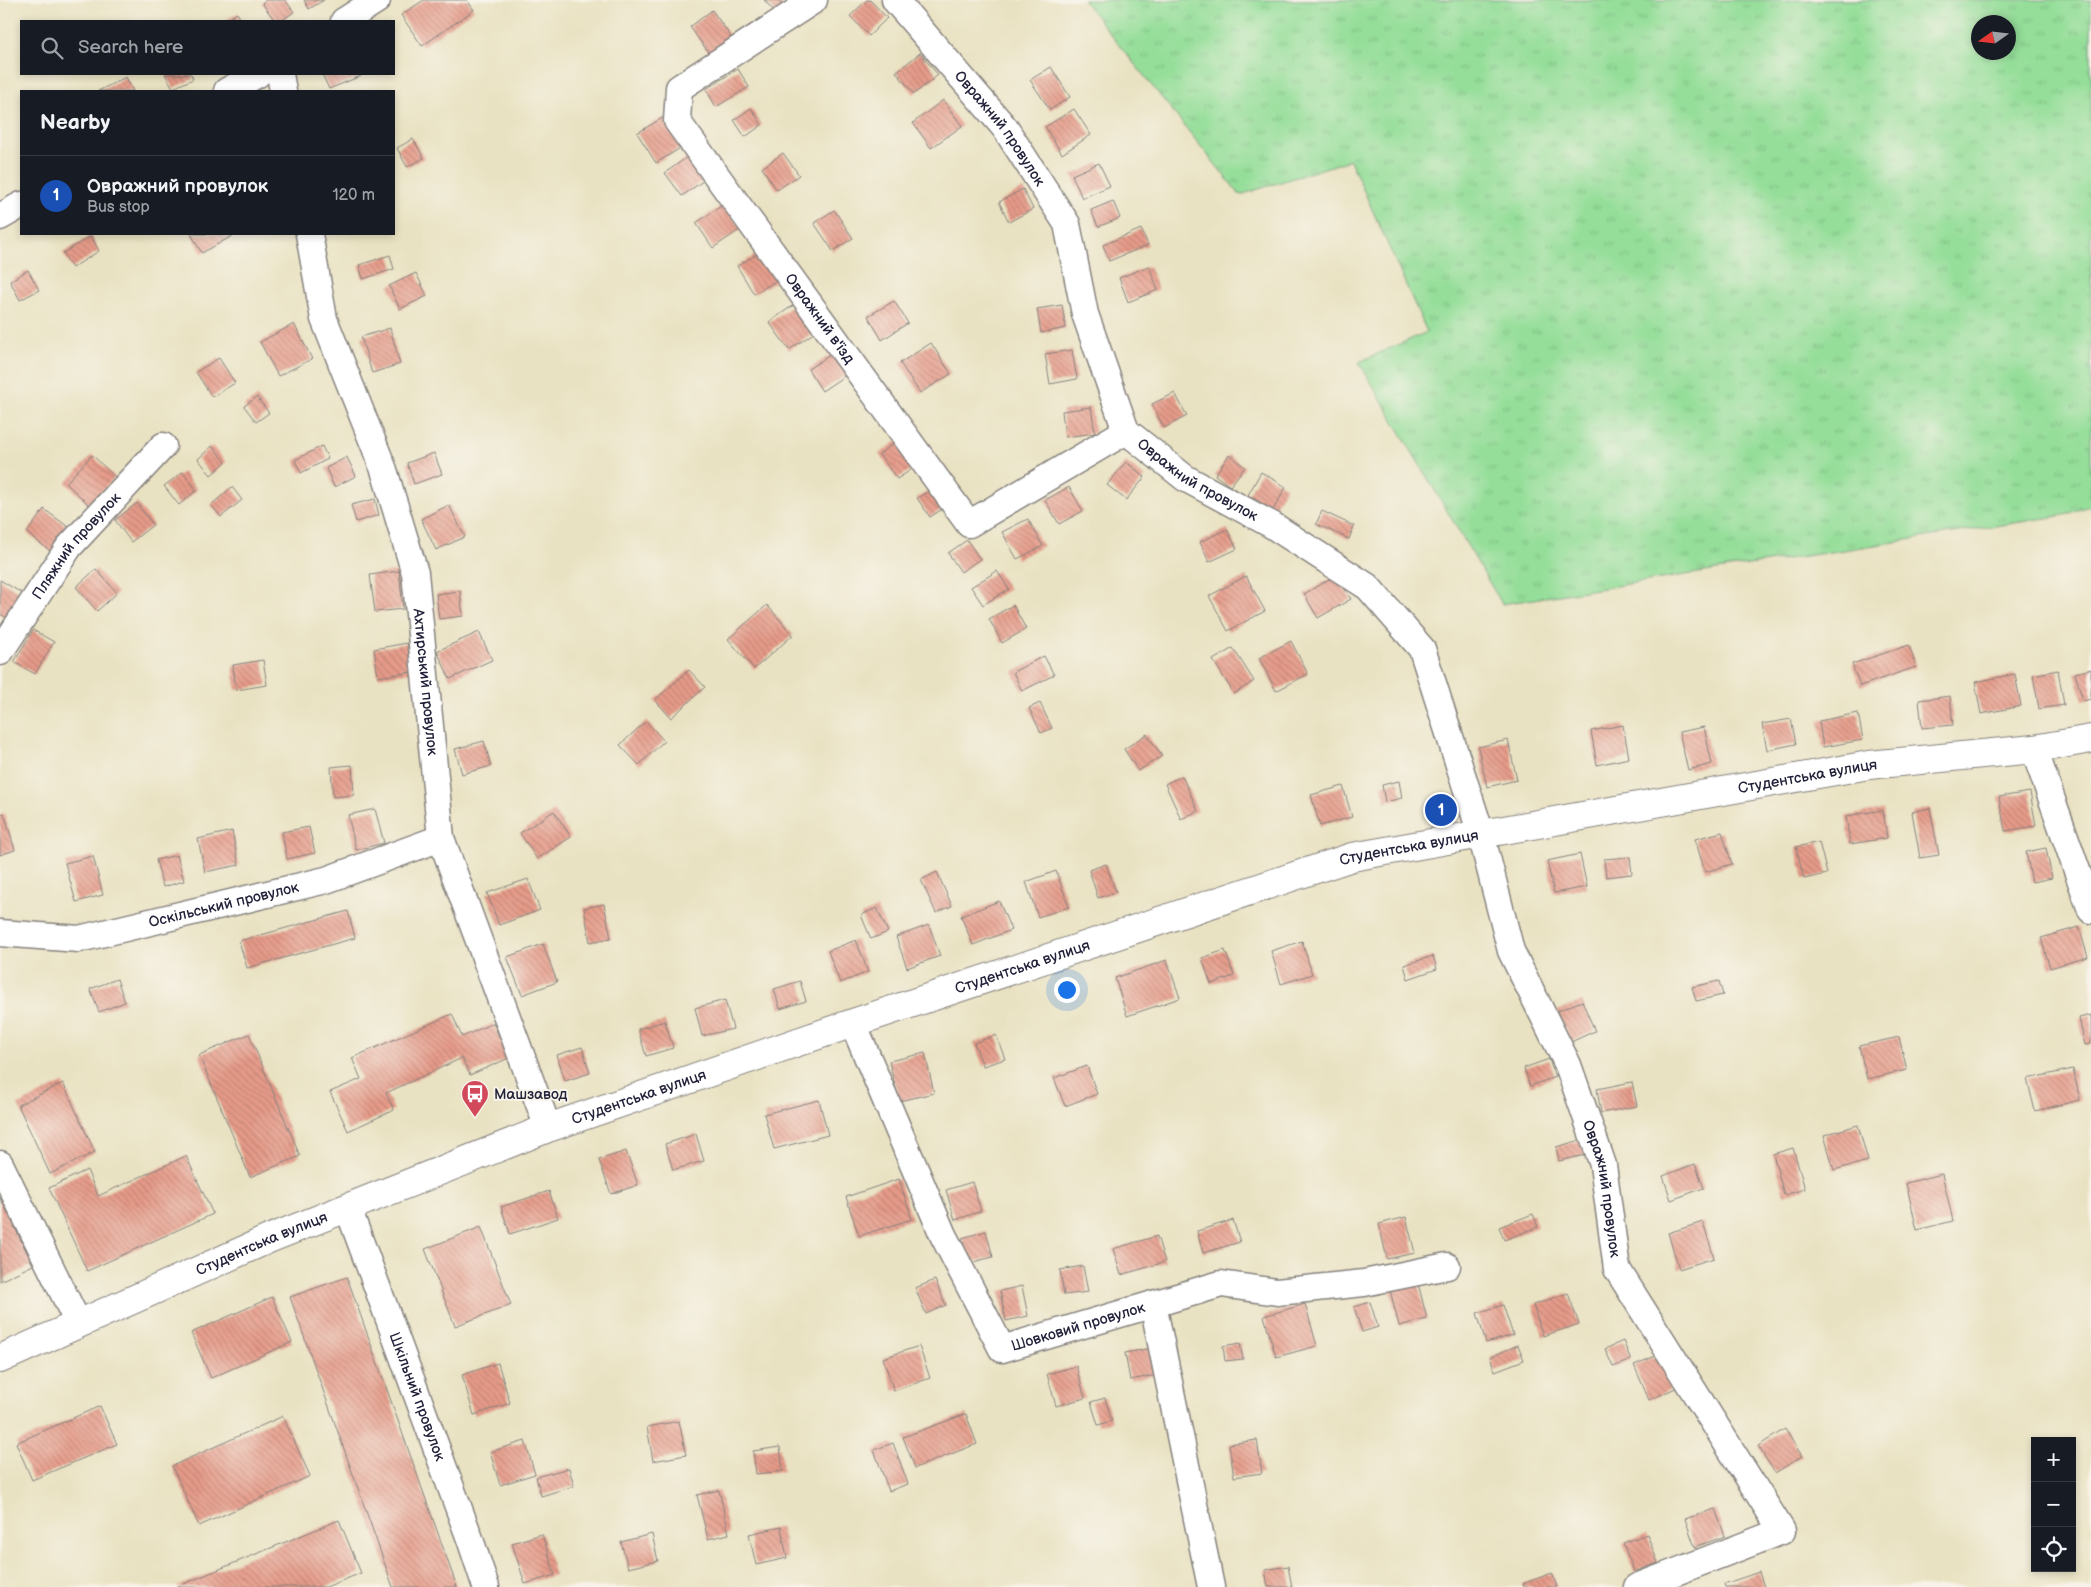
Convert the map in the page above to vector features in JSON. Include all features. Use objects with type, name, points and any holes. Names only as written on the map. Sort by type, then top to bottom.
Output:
[{"type":"main road","name":"Студентська вулиця","points":[[0,1359],[271,1238],[548,1128],[853,1023],[1352,857],[1869,765],[2034,749],[2091,739]]},
{"type":"street","points":[[346,20],[377,0]]},
{"type":"street","name":"Овражний в'їзд","points":[[814,0],[679,88],[677,121],[688,137],[969,524],[1126,431]]},
{"type":"street","name":"Овражний провулок","points":[[895,0],[1005,128],[1066,224],[1085,314],[1126,431],[1185,478],[1272,525],[1368,587],[1422,649],[1481,834],[1511,951],[1568,1065],[1603,1165],[1618,1269],[1782,1531],[1637,1587]]},
{"type":"street","points":[[229,90],[256,75]]},
{"type":"street","points":[[280,75],[283,90]]},
{"type":"street","points":[[0,217],[20,206]]},
{"type":"street","name":"Ахтирський провулок","points":[[308,235],[324,319],[384,470],[415,573],[441,838],[548,1128]]},
{"type":"street","name":"Пляжний провулок","points":[[0,652],[69,546],[163,446]]},
{"type":"street","points":[[2034,749],[2091,910]]},
{"type":"street","name":"Оскільський провулок","points":[[0,934],[79,939],[326,880],[441,838]]},
{"type":"street","name":"Шовковий провулок","points":[[853,1023],[943,1235],[1002,1349],[1220,1284],[1277,1292],[1364,1283],[1447,1266]]},
{"type":"street","points":[[0,1164],[78,1323]]},
{"type":"street","name":"Шкільний провулок","points":[[348,1208],[467,1530],[486,1587]]},
{"type":"street","points":[[1153,1304],[1211,1587]]},
{"type":"green space","points":[[1083,0],[2091,0],[2091,505],[2065,515],[1502,604],[1359,362],[1427,332],[1350,160],[1240,195]]},
{"type":"building","points":[[266,0],[285,0],[294,12],[282,20],[274,20],[262,3]]},
{"type":"building","points":[[304,0],[324,0],[309,9]]},
{"type":"building","points":[[424,0],[467,0],[474,10],[422,46],[401,15]]},
{"type":"building","points":[[764,0],[778,0],[786,9],[779,16]]},
{"type":"building","points":[[867,0],[870,0],[887,18],[869,36],[850,16]]},
{"type":"building","points":[[712,10],[731,37],[709,53],[690,27]]},
{"type":"building","points":[[237,13],[241,20],[226,20]]},
{"type":"building","points":[[920,53],[938,75],[914,94],[896,72]]},
{"type":"building","points":[[1051,67],[1070,97],[1050,110],[1030,80]]},
{"type":"building","points":[[738,69],[749,87],[716,107],[706,89]]},
{"type":"building","points":[[166,75],[191,75],[193,79],[173,88]]},
{"type":"building","points":[[322,75],[361,76],[329,89]]},
{"type":"building","points":[[126,77],[132,90],[100,90]]},
{"type":"building","points":[[943,100],[962,126],[931,148],[913,123]]},
{"type":"building","points":[[751,108],[762,125],[745,137],[734,120]]},
{"type":"building","points":[[1074,109],[1091,135],[1062,154],[1045,127]]},
{"type":"building","points":[[664,117],[682,147],[656,163],[637,133]]},
{"type":"building","points":[[413,139],[424,158],[407,167],[397,148]]},
{"type":"building","points":[[783,153],[799,175],[777,190],[762,168]]},
{"type":"building","points":[[690,155],[707,178],[682,196],[665,173]]},
{"type":"building","points":[[1099,163],[1110,186],[1082,198],[1072,175]]},
{"type":"building","points":[[1023,189],[1033,209],[1009,222],[999,202]]},
{"type":"building","points":[[1113,201],[1120,218],[1098,227],[1091,210]]},
{"type":"building","points":[[724,204],[741,229],[713,248],[696,223]]},
{"type":"building","points":[[834,210],[853,238],[833,251],[814,223]]},
{"type":"building","points":[[1141,229],[1148,245],[1109,261],[1103,245]]},
{"type":"building","points":[[192,235],[234,235],[202,253]]},
{"type":"building","points":[[91,236],[99,251],[72,268],[63,253]]},
{"type":"building","points":[[764,250],[781,278],[754,294],[737,266]]},
{"type":"building","points":[[390,255],[394,269],[363,279],[359,265]]},
{"type":"building","points":[[1149,266],[1158,290],[1128,302],[1119,278]]},
{"type":"building","points":[[28,270],[39,290],[20,300],[10,281]]},
{"type":"building","points":[[416,273],[427,296],[400,309],[389,286]]},
{"type":"building","points":[[894,301],[908,323],[882,340],[868,316]]},
{"type":"building","points":[[798,302],[818,330],[789,350],[769,322]]},
{"type":"building","points":[[1062,305],[1066,328],[1041,333],[1037,309]]},
{"type":"building","points":[[294,324],[312,359],[278,376],[260,342]]},
{"type":"building","points":[[390,328],[400,364],[372,373],[361,337]]},
{"type":"building","points":[[931,343],[951,374],[920,393],[900,363]]},
{"type":"building","points":[[1072,350],[1077,379],[1050,384],[1045,354]]},
{"type":"building","points":[[835,352],[849,373],[822,391],[808,369]]},
{"type":"building","points":[[219,358],[235,383],[212,397],[196,372]]},
{"type":"building","points":[[1175,393],[1187,416],[1164,428],[1152,404]]},
{"type":"building","points":[[257,397],[269,413],[256,422],[244,406]]},
{"type":"building","points":[[1091,407],[1095,433],[1065,437],[1062,411]]},
{"type":"building","points":[[899,440],[917,466],[897,479],[879,454]]},
{"type":"building","points":[[212,446],[226,462],[211,475],[198,459]]},
{"type":"building","points":[[322,446],[328,459],[301,473],[295,460]]},
{"type":"building","points":[[434,453],[442,474],[414,484],[407,463]]},
{"type":"building","points":[[92,455],[115,477],[89,505],[66,483]]},
{"type":"building","points":[[1229,455],[1245,467],[1230,486],[1215,475]]},
{"type":"building","points":[[347,457],[356,476],[334,487],[326,468]]},
{"type":"building","points":[[1126,462],[1145,477],[1126,500],[1107,485]]},
{"type":"building","points":[[183,472],[197,490],[179,505],[164,486]]},
{"type":"building","points":[[1261,472],[1286,487],[1273,510],[1248,495]]},
{"type":"building","points":[[232,487],[242,500],[221,517],[211,505]]},
{"type":"building","points":[[1069,487],[1083,511],[1059,524],[1045,500]]},
{"type":"building","points":[[932,489],[944,508],[930,517],[917,498]]},
{"type":"building","points":[[375,499],[379,515],[356,522],[351,505]]},
{"type":"building","points":[[137,503],[153,525],[131,542],[115,520]]},
{"type":"building","points":[[449,505],[465,537],[436,550],[421,519]]},
{"type":"building","points":[[44,509],[71,529],[53,553],[27,533]]},
{"type":"building","points":[[1322,511],[1354,526],[1349,539],[1316,524]]},
{"type":"building","points":[[1028,519],[1043,546],[1017,559],[1002,532]]},
{"type":"building","points":[[1227,529],[1237,549],[1209,562],[1200,542]]},
{"type":"building","points":[[967,540],[980,559],[961,572],[948,553]]},
{"type":"building","points":[[96,569],[117,593],[97,611],[76,587]]},
{"type":"building","points":[[399,571],[403,609],[375,612],[370,575]]},
{"type":"building","points":[[997,571],[1009,589],[983,605],[971,587]]},
{"type":"building","points":[[1336,575],[1351,599],[1318,618],[1304,594]]},
{"type":"building","points":[[1246,576],[1265,611],[1228,631],[1209,596]]},
{"type":"building","points":[[0,580],[25,595],[11,620],[0,614]]},
{"type":"building","points":[[460,591],[463,616],[439,619],[436,594]]},
{"type":"building","points":[[767,605],[793,635],[754,669],[728,639]]},
{"type":"building","points":[[1013,605],[1026,629],[1002,643],[989,619]]},
{"type":"building","points":[[33,630],[54,642],[35,674],[14,662]]},
{"type":"building","points":[[479,632],[492,660],[450,679],[437,651]]},
{"type":"building","points":[[1291,641],[1308,674],[1276,691],[1259,658]]},
{"type":"building","points":[[407,643],[412,672],[378,677],[374,649]]},
{"type":"building","points":[[1909,645],[1916,667],[1860,686],[1852,664]]},
{"type":"building","points":[[1233,648],[1254,681],[1234,694],[1213,660]]},
{"type":"building","points":[[1044,656],[1054,675],[1022,691],[1013,672]]},
{"type":"building","points":[[263,660],[267,685],[236,690],[233,665]]},
{"type":"building","points":[[2091,669],[2091,699],[2083,701],[2075,673]]},
{"type":"building","points":[[689,670],[705,687],[671,718],[655,700]]},
{"type":"building","points":[[2058,670],[2064,705],[2039,709],[2033,675]]},
{"type":"building","points":[[2015,674],[2021,706],[1981,714],[1975,682]]},
{"type":"building","points":[[1950,696],[1953,725],[1922,728],[1919,700]]},
{"type":"building","points":[[1040,703],[1052,728],[1041,733],[1029,708]]},
{"type":"building","points":[[1858,713],[1863,740],[1823,747],[1819,721]]},
{"type":"building","points":[[1791,719],[1796,744],[1767,750],[1762,724]]},
{"type":"building","points":[[646,721],[664,741],[639,765],[620,745]]},
{"type":"building","points":[[1623,725],[1629,758],[1597,765],[1591,731]]},
{"type":"building","points":[[1704,727],[1712,764],[1688,770],[1679,732]]},
{"type":"building","points":[[1147,734],[1162,756],[1138,771],[1124,749]]},
{"type":"building","points":[[1508,740],[1517,780],[1487,787],[1478,747]]},
{"type":"building","points":[[484,741],[491,766],[462,774],[455,749]]},
{"type":"building","points":[[352,765],[354,795],[333,797],[331,767]]},
{"type":"building","points":[[1182,776],[1198,811],[1181,819],[1165,784]]},
{"type":"building","points":[[1399,781],[1402,798],[1385,802],[1382,785]]},
{"type":"building","points":[[1343,786],[1352,817],[1320,826],[1311,795]]},
{"type":"building","points":[[2030,792],[2036,826],[2005,831],[1999,797]]},
{"type":"building","points":[[1930,808],[1939,855],[1920,858],[1912,812]]},
{"type":"building","points":[[375,809],[384,843],[356,850],[348,815]]},
{"type":"building","points":[[1883,810],[1887,838],[1850,844],[1846,816]]},
{"type":"building","points":[[554,811],[571,837],[537,859],[520,833]]},
{"type":"building","points":[[4,813],[15,850],[0,855],[0,815]]},
{"type":"building","points":[[309,827],[315,853],[287,859],[282,832]]},
{"type":"building","points":[[232,831],[239,865],[205,872],[198,839]]},
{"type":"building","points":[[1722,832],[1732,864],[1705,872],[1695,839]]},
{"type":"building","points":[[1819,842],[1827,874],[1804,879],[1796,847]]},
{"type":"building","points":[[2046,848],[2052,878],[2032,882],[2026,852]]},
{"type":"building","points":[[1580,854],[1587,887],[1554,893],[1547,861]]},
{"type":"building","points":[[177,855],[184,881],[163,887],[156,860]]},
{"type":"building","points":[[93,856],[103,895],[76,902],[65,863]]},
{"type":"building","points":[[1630,857],[1632,874],[1606,877],[1604,859]]},
{"type":"building","points":[[1106,864],[1116,892],[1098,898],[1089,870]]},
{"type":"building","points":[[1056,871],[1069,907],[1038,917],[1026,882]]},
{"type":"building","points":[[937,872],[952,906],[936,913],[921,880]]},
{"type":"building","points":[[528,879],[540,910],[499,925],[487,893]]},
{"type":"building","points":[[999,901],[1011,930],[973,945],[961,916]]},
{"type":"building","points":[[604,904],[611,938],[590,942],[584,908]]},
{"type":"building","points":[[877,908],[888,932],[871,939],[861,915]]},
{"type":"building","points":[[348,911],[355,938],[247,968],[239,941]]},
{"type":"building","points":[[929,925],[940,956],[907,968],[896,937]]},
{"type":"building","points":[[2079,927],[2088,957],[2050,968],[2041,938]]},
{"type":"building","points":[[856,940],[868,972],[840,983],[828,951]]},
{"type":"building","points":[[1302,941],[1312,974],[1281,984],[1271,951]]},
{"type":"building","points":[[543,944],[557,982],[522,995],[507,957]]},
{"type":"building","points":[[1225,950],[1234,976],[1211,984],[1202,958]]},
{"type":"building","points":[[1433,956],[1437,969],[1408,979],[1404,965]]},
{"type":"building","points":[[1167,960],[1180,998],[1127,1016],[1115,978]]},
{"type":"building","points":[[117,979],[125,1002],[99,1012],[90,989]]},
{"type":"building","points":[[800,981],[806,1001],[780,1009],[774,989]]},
{"type":"building","points":[[1719,981],[1723,995],[1696,1001],[1692,987]]},
{"type":"building","points":[[725,1000],[733,1029],[702,1036],[695,1008]]},
{"type":"building","points":[[1582,1001],[1595,1031],[1571,1042],[1557,1011]]},
{"type":"building","points":[[452,1014],[462,1037],[493,1023],[509,1058],[470,1075],[462,1058],[386,1093],[394,1110],[348,1131],[330,1092],[361,1079],[352,1058]]},
{"type":"building","points":[[2091,1015],[2091,1044],[2085,1045],[2079,1018]]},
{"type":"building","points":[[665,1021],[673,1048],[646,1056],[638,1029]]},
{"type":"building","points":[[249,1034],[300,1156],[250,1177],[199,1055]]},
{"type":"building","points":[[996,1035],[1005,1059],[983,1066],[974,1043]]},
{"type":"building","points":[[1899,1037],[1907,1070],[1867,1079],[1859,1046]]},
{"type":"building","points":[[582,1047],[590,1073],[565,1081],[557,1055]]},
{"type":"building","points":[[925,1053],[934,1093],[899,1101],[889,1061]]},
{"type":"building","points":[[1549,1059],[1555,1077],[1530,1086],[1524,1068]]},
{"type":"building","points":[[1087,1066],[1097,1094],[1065,1106],[1054,1078]]},
{"type":"building","points":[[2073,1069],[2080,1100],[2035,1111],[2027,1079]]},
{"type":"building","points":[[1632,1082],[1637,1106],[1601,1113],[1597,1089]]},
{"type":"building","points":[[63,1083],[95,1152],[50,1174],[18,1105]]},
{"type":"building","points":[[819,1100],[828,1135],[774,1149],[764,1114]]},
{"type":"building","points":[[1858,1125],[1868,1161],[1834,1170],[1824,1135]]},
{"type":"building","points":[[696,1134],[704,1161],[673,1170],[665,1144]]},
{"type":"building","points":[[1581,1140],[1585,1155],[1559,1161],[1556,1147]]},
{"type":"building","points":[[1793,1148],[1805,1189],[1784,1195],[1773,1154]]},
{"type":"building","points":[[626,1151],[638,1185],[611,1194],[599,1160]]},
{"type":"building","points":[[186,1156],[213,1214],[87,1271],[49,1188],[87,1170],[98,1196]]},
{"type":"building","points":[[1695,1164],[1704,1188],[1671,1200],[1663,1176]]},
{"type":"building","points":[[1942,1174],[1953,1221],[1917,1230],[1906,1183]]},
{"type":"building","points":[[899,1179],[912,1219],[859,1236],[846,1197]]},
{"type":"building","points":[[972,1182],[981,1211],[955,1220],[946,1190]]},
{"type":"building","points":[[549,1191],[558,1218],[510,1234],[501,1207]]},
{"type":"building","points":[[0,1197],[33,1265],[0,1281]]},
{"type":"building","points":[[1533,1214],[1538,1227],[1504,1240],[1499,1227]]},
{"type":"building","points":[[1406,1217],[1415,1253],[1387,1259],[1379,1224]]},
{"type":"building","points":[[1233,1220],[1240,1242],[1203,1253],[1197,1231]]},
{"type":"building","points":[[1703,1222],[1714,1258],[1679,1269],[1668,1233]]},
{"type":"building","points":[[481,1227],[511,1305],[455,1326],[425,1249]]},
{"type":"building","points":[[986,1231],[993,1257],[969,1263],[962,1238]]},
{"type":"building","points":[[1157,1236],[1165,1262],[1121,1275],[1113,1249]]},
{"type":"building","points":[[1083,1266],[1088,1292],[1064,1295],[1060,1270]]},
{"type":"building","points":[[347,1277],[457,1587],[393,1587],[290,1297]]},
{"type":"building","points":[[935,1280],[946,1305],[926,1314],[915,1288]]},
{"type":"building","points":[[1418,1283],[1427,1319],[1399,1326],[1390,1290]]},
{"type":"building","points":[[1022,1286],[1028,1316],[1006,1321],[1000,1291]]},
{"type":"building","points":[[1568,1293],[1579,1324],[1543,1336],[1533,1305]]},
{"type":"building","points":[[272,1297],[292,1342],[211,1378],[191,1333]]},
{"type":"building","points":[[1370,1302],[1378,1327],[1362,1332],[1354,1307]]},
{"type":"building","points":[[1305,1304],[1317,1346],[1276,1357],[1264,1316]]},
{"type":"building","points":[[1503,1305],[1513,1335],[1486,1343],[1477,1313]]},
{"type":"building","points":[[1623,1341],[1631,1360],[1613,1367],[1605,1349]]},
{"type":"building","points":[[1240,1343],[1243,1359],[1225,1361],[1223,1346]]},
{"type":"building","points":[[1518,1345],[1524,1360],[1495,1371],[1490,1357]]},
{"type":"building","points":[[919,1346],[930,1378],[894,1391],[883,1358]]},
{"type":"building","points":[[1152,1348],[1157,1375],[1130,1380],[1125,1353]]},
{"type":"building","points":[[1663,1353],[1678,1387],[1649,1400],[1634,1365]]},
{"type":"building","points":[[498,1363],[510,1403],[474,1415],[462,1375]]},
{"type":"building","points":[[1076,1366],[1085,1398],[1056,1406],[1047,1374]]},
{"type":"building","points":[[1105,1398],[1112,1421],[1098,1425],[1091,1402]]},
{"type":"building","points":[[100,1406],[117,1444],[32,1480],[16,1443]]},
{"type":"building","points":[[966,1414],[977,1444],[915,1468],[903,1437]]},
{"type":"building","points":[[283,1416],[310,1476],[199,1526],[172,1466]]},
{"type":"building","points":[[679,1421],[686,1455],[653,1461],[647,1427]]},
{"type":"building","points":[[1785,1429],[1802,1456],[1775,1473],[1758,1446]]},
{"type":"building","points":[[1257,1440],[1262,1473],[1234,1477],[1229,1444]]},
{"type":"building","points":[[525,1441],[535,1474],[500,1485],[490,1452]]},
{"type":"building","points":[[893,1443],[908,1484],[889,1491],[874,1450]]},
{"type":"building","points":[[780,1447],[783,1471],[756,1474],[753,1451]]},
{"type":"building","points":[[569,1468],[574,1486],[541,1496],[536,1477]]},
{"type":"building","points":[[719,1490],[729,1534],[708,1539],[697,1495]]},
{"type":"building","points":[[1715,1509],[1725,1536],[1695,1547],[1685,1519]]},
{"type":"building","points":[[339,1520],[361,1573],[326,1587],[176,1587]]},
{"type":"building","points":[[781,1527],[787,1558],[756,1565],[749,1534]]},
{"type":"building","points":[[542,1534],[555,1575],[525,1584],[512,1543]]},
{"type":"building","points":[[652,1534],[658,1561],[628,1568],[621,1542]]},
{"type":"building","points":[[1647,1534],[1658,1563],[1634,1572],[1623,1543]]},
{"type":"building","points":[[1288,1566],[1292,1587],[1268,1587],[1265,1570]]},
{"type":"building","points":[[1759,1572],[1764,1587],[1725,1587],[1724,1584]]},
{"type":"building","points":[[1552,1573],[1557,1587],[1523,1587],[1522,1584]]},
{"type":"place","name":"Овражний провулок","points":[[1441,810]]},
{"type":"place","name":"Машзавод","points":[[475,1118]]}]
